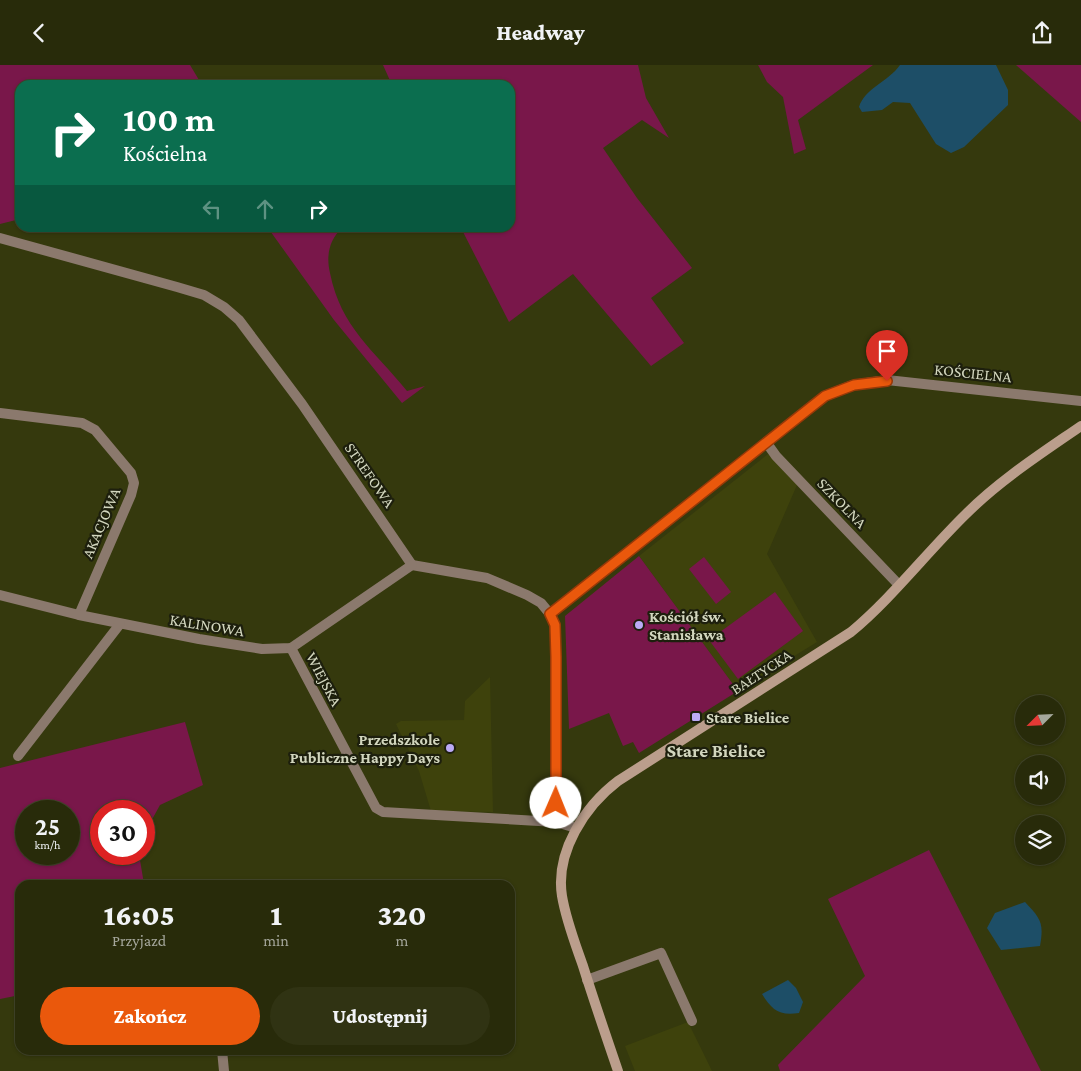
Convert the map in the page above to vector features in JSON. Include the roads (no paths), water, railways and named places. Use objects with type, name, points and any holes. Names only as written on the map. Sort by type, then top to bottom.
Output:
[{"type":"street","name":"STREFOWA","points":[[0,238],[204,295],[224,307],[239,320],[302,405],[412,565]]},
{"type":"street","name":"KOŚCIELNA","points":[[550,614],[825,396],[854,385],[887,381],[1081,401]]},
{"type":"street","name":"AKACJOWA","points":[[0,413],[82,423],[95,430],[131,473],[134,483],[131,495],[79,615]]},
{"type":"street","name":"BAŁTYCKA","points":[[618,1071],[587,980],[562,894],[563,871],[576,828],[587,811],[612,786],[851,632],[876,610],[898,584],[967,512],[1043,452],[1081,425]]},
{"type":"street","name":"SZKOLNA","points":[[766,442],[776,456],[898,584]]},
{"type":"street","points":[[412,565],[487,579],[528,595],[540,603],[550,614],[555,625],[557,682],[556,822]]},
{"type":"street","name":"WIEJSKA","points":[[412,565],[291,648],[376,808],[383,812],[556,822],[576,828]]},
{"type":"street","name":"KALINOWA","points":[[0,595],[120,624],[262,649],[291,648]]},
{"type":"street","points":[[18,757],[120,624]]},
{"type":"street","points":[[587,980],[661,953],[692,1021]]},
{"type":"street","points":[[222,1055],[224,1071]]},
{"type":"water","points":[[900,65],[996,65],[1008,90],[1008,105],[964,147],[951,153],[936,144],[910,103],[893,102],[882,110],[862,112],[859,107],[866,95]]},
{"type":"water","points":[[1025,902],[1040,922],[1042,932],[1040,946],[1001,950],[987,928],[995,913]]},
{"type":"water","points":[[788,980],[796,988],[803,1002],[799,1013],[786,1014],[777,1011],[762,994]]},
{"type":"place","name":"Kościół św. Stanisława","points":[[639,625]]},
{"type":"place","name":"Stare Bielice","points":[[696,717]]},
{"type":"place","name":"Przedszkole Publiczne Happy Days","points":[[450,748]]},
{"type":"district","name":"Stare Bielice","points":[[716,750]]}]
